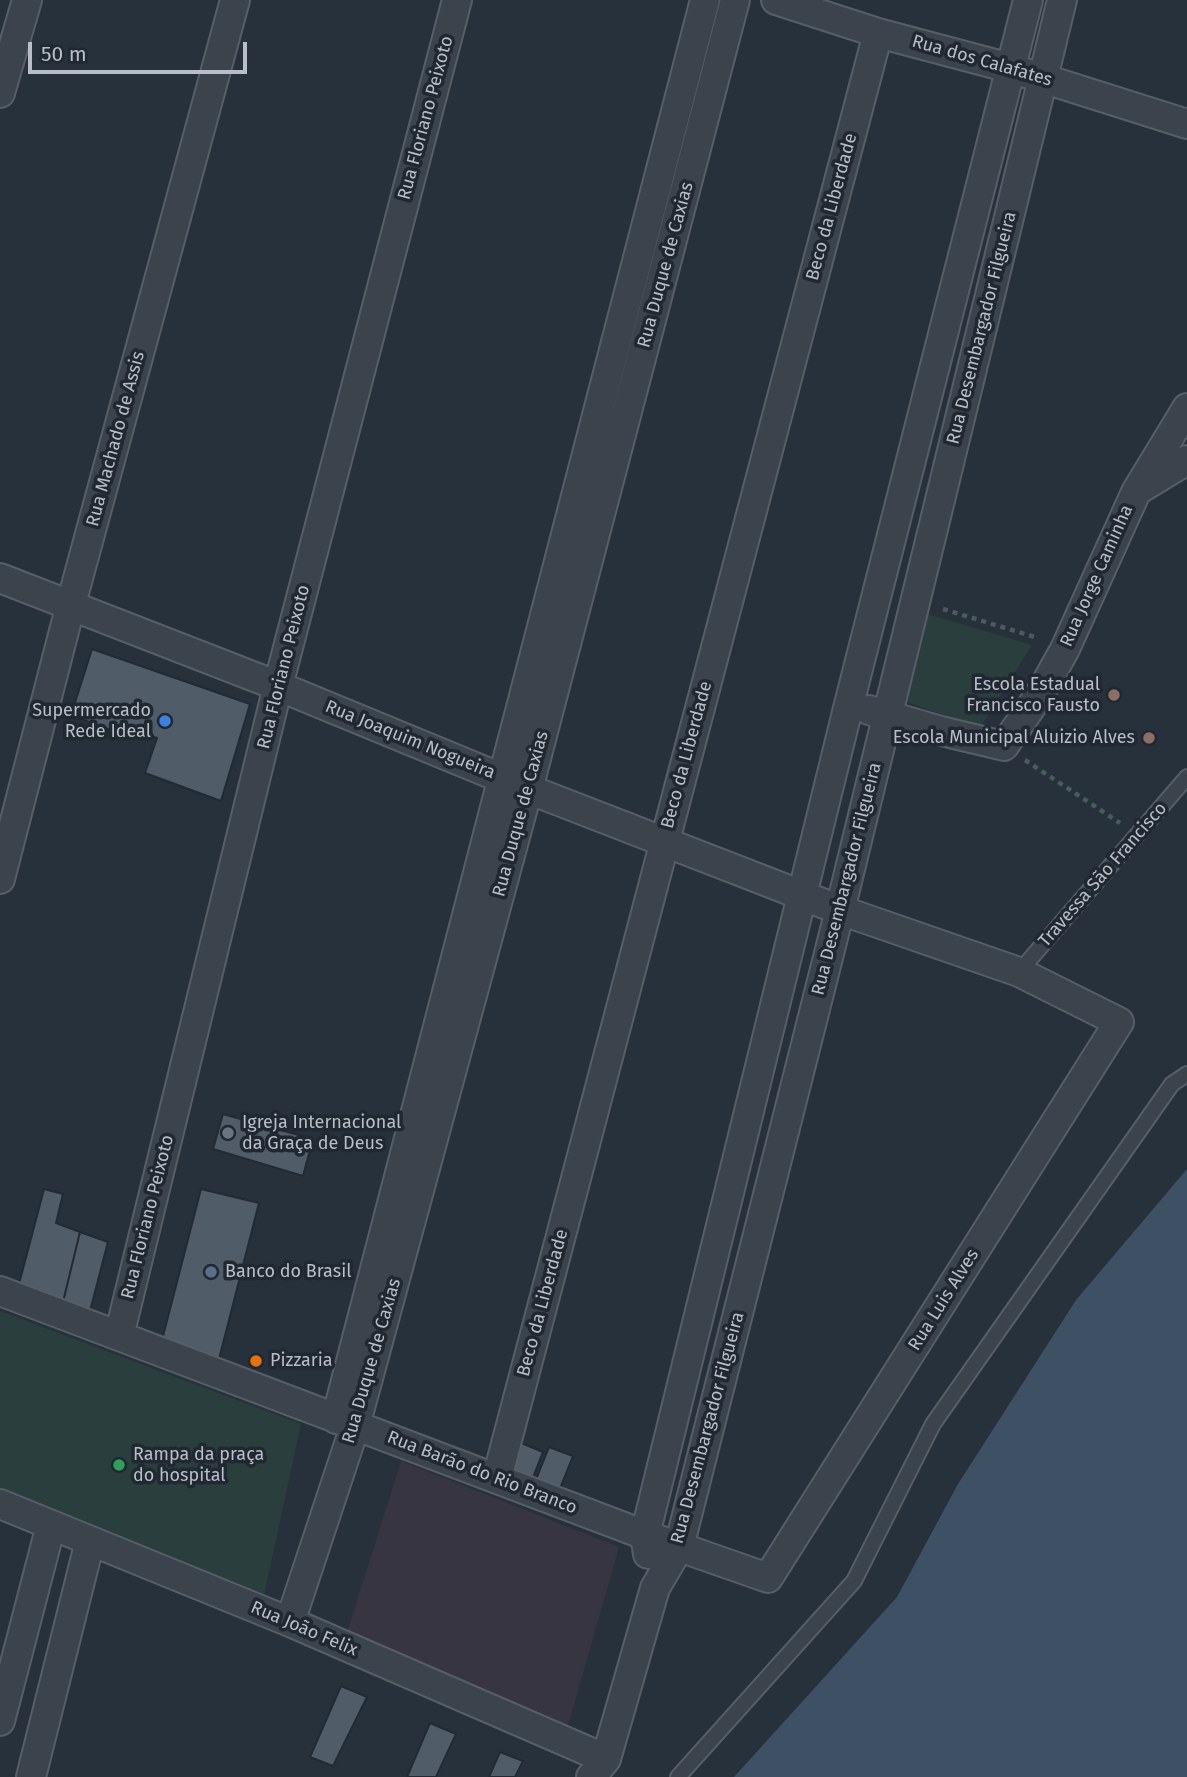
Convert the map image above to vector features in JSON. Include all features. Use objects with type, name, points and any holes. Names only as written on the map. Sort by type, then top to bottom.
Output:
[{"type":"street","points":[[0,93],[27,0]]},
{"type":"street","name":"Rua Machado de Assis","points":[[0,879],[71,604],[235,0]]},
{"type":"street","name":"Rua Floriano Peixoto","points":[[119,1336],[278,687],[457,0]]},
{"type":"street","name":"Rua Duque de Caxias","points":[[346,1422],[501,777],[705,0]]},
{"type":"street","name":"Rua Duque de Caxias","points":[[290,1622],[528,789],[735,0]]},
{"type":"street","name":"Rua dos Calafates","points":[[776,0],[878,33],[1010,68],[1187,124]]},
{"type":"street","name":"Rua Desembargador Filgueira","points":[[654,1588],[645,1535],[849,704],[1028,0]]},
{"type":"street","name":"Rua Desembargador Filgueira","points":[[599,1768],[654,1588],[679,1547],[840,910],[1062,0]]},
{"type":"street","name":"Beco da Liberdade","points":[[497,1478],[878,33]]},
{"type":"street","points":[[1136,492],[1187,408]]},
{"type":"street","name":"Rua Jorge Caminha","points":[[1004,746],[1040,694],[1065,649],[1136,492],[1187,460]]},
{"type":"street","name":"Rua Joaquim Nogueira","points":[[0,578],[71,604],[528,789],[840,910],[1019,972],[1119,1022]]},
{"type":"street","points":[[879,592],[915,601]]},
{"type":"street","points":[[849,704],[1004,746]]},
{"type":"street","name":"Rua Luis Alves","points":[[768,1578],[1119,1022]]},
{"type":"street","name":"Rua Barão do Rio Branco","points":[[0,1291],[645,1535],[768,1578]]},
{"type":"street","name":"Rua João Felix","points":[[0,1504],[290,1622],[599,1768]]},
{"type":"street","points":[[0,1721],[51,1525]]},
{"type":"street","points":[[31,1777],[90,1541]]},
{"type":"lane","name":"Travessa São Francisco","points":[[1019,972],[1187,777]]},
{"type":"lane","points":[[678,1777],[854,1581],[933,1424],[1172,1084],[1187,1074]]},
{"type":"path","points":[[915,601],[1035,637]]},
{"type":"path","points":[[1004,746],[1117,821],[1140,833]]},
{"type":"shaded area","points":[[1187,1169],[1187,1777],[734,1777],[897,1597],[958,1484],[1076,1300]]},
{"type":"shaded area","points":[[401,1461],[619,1547],[566,1732],[345,1639]]},
{"type":"green space","points":[[924,613],[1032,645],[980,728],[901,700]]},
{"type":"green space","points":[[0,1311],[301,1424],[263,1600],[0,1492]]},
{"type":"building","name":"Supermercado Rede Ideal","points":[[92,649],[250,704],[221,801],[145,773],[157,738],[120,726],[115,732],[71,715]]},
{"type":"building","points":[[223,1114],[313,1139],[303,1176],[213,1149]]},
{"type":"building","points":[[44,1189],[63,1194],[56,1223],[80,1232],[63,1302],[19,1284]]},
{"type":"building","name":"Banco do Brasil","points":[[201,1189],[259,1203],[218,1363],[162,1340]]},
{"type":"building","points":[[80,1232],[108,1242],[90,1311],[63,1302]]},
{"type":"building","points":[[519,1442],[543,1452],[530,1485],[506,1475]]},
{"type":"building","points":[[549,1447],[573,1456],[557,1496],[533,1487]]},
{"type":"building","points":[[341,1686],[367,1697],[333,1766],[310,1757]]},
{"type":"building","points":[[430,1723],[456,1734],[436,1777],[407,1777]]},
{"type":"building","points":[[500,1752],[523,1761],[515,1777],[489,1777]]},
{"type":"place","name":"Escola Estadual Francisco Fausto","points":[[1114,695]]},
{"type":"place","name":"Supermercado Rede Ideal","points":[[165,721]]},
{"type":"place","name":"Escola Municipal Aluizio Alves","points":[[1149,738]]},
{"type":"place","name":"Igreja Internacional da Graça de Deus","points":[[228,1133]]},
{"type":"place","name":"Banco do Brasil","points":[[211,1272]]},
{"type":"place","name":"Pizzaria","points":[[256,1361]]},
{"type":"place","name":"Rampa da praça do hospital","points":[[119,1465]]}]
